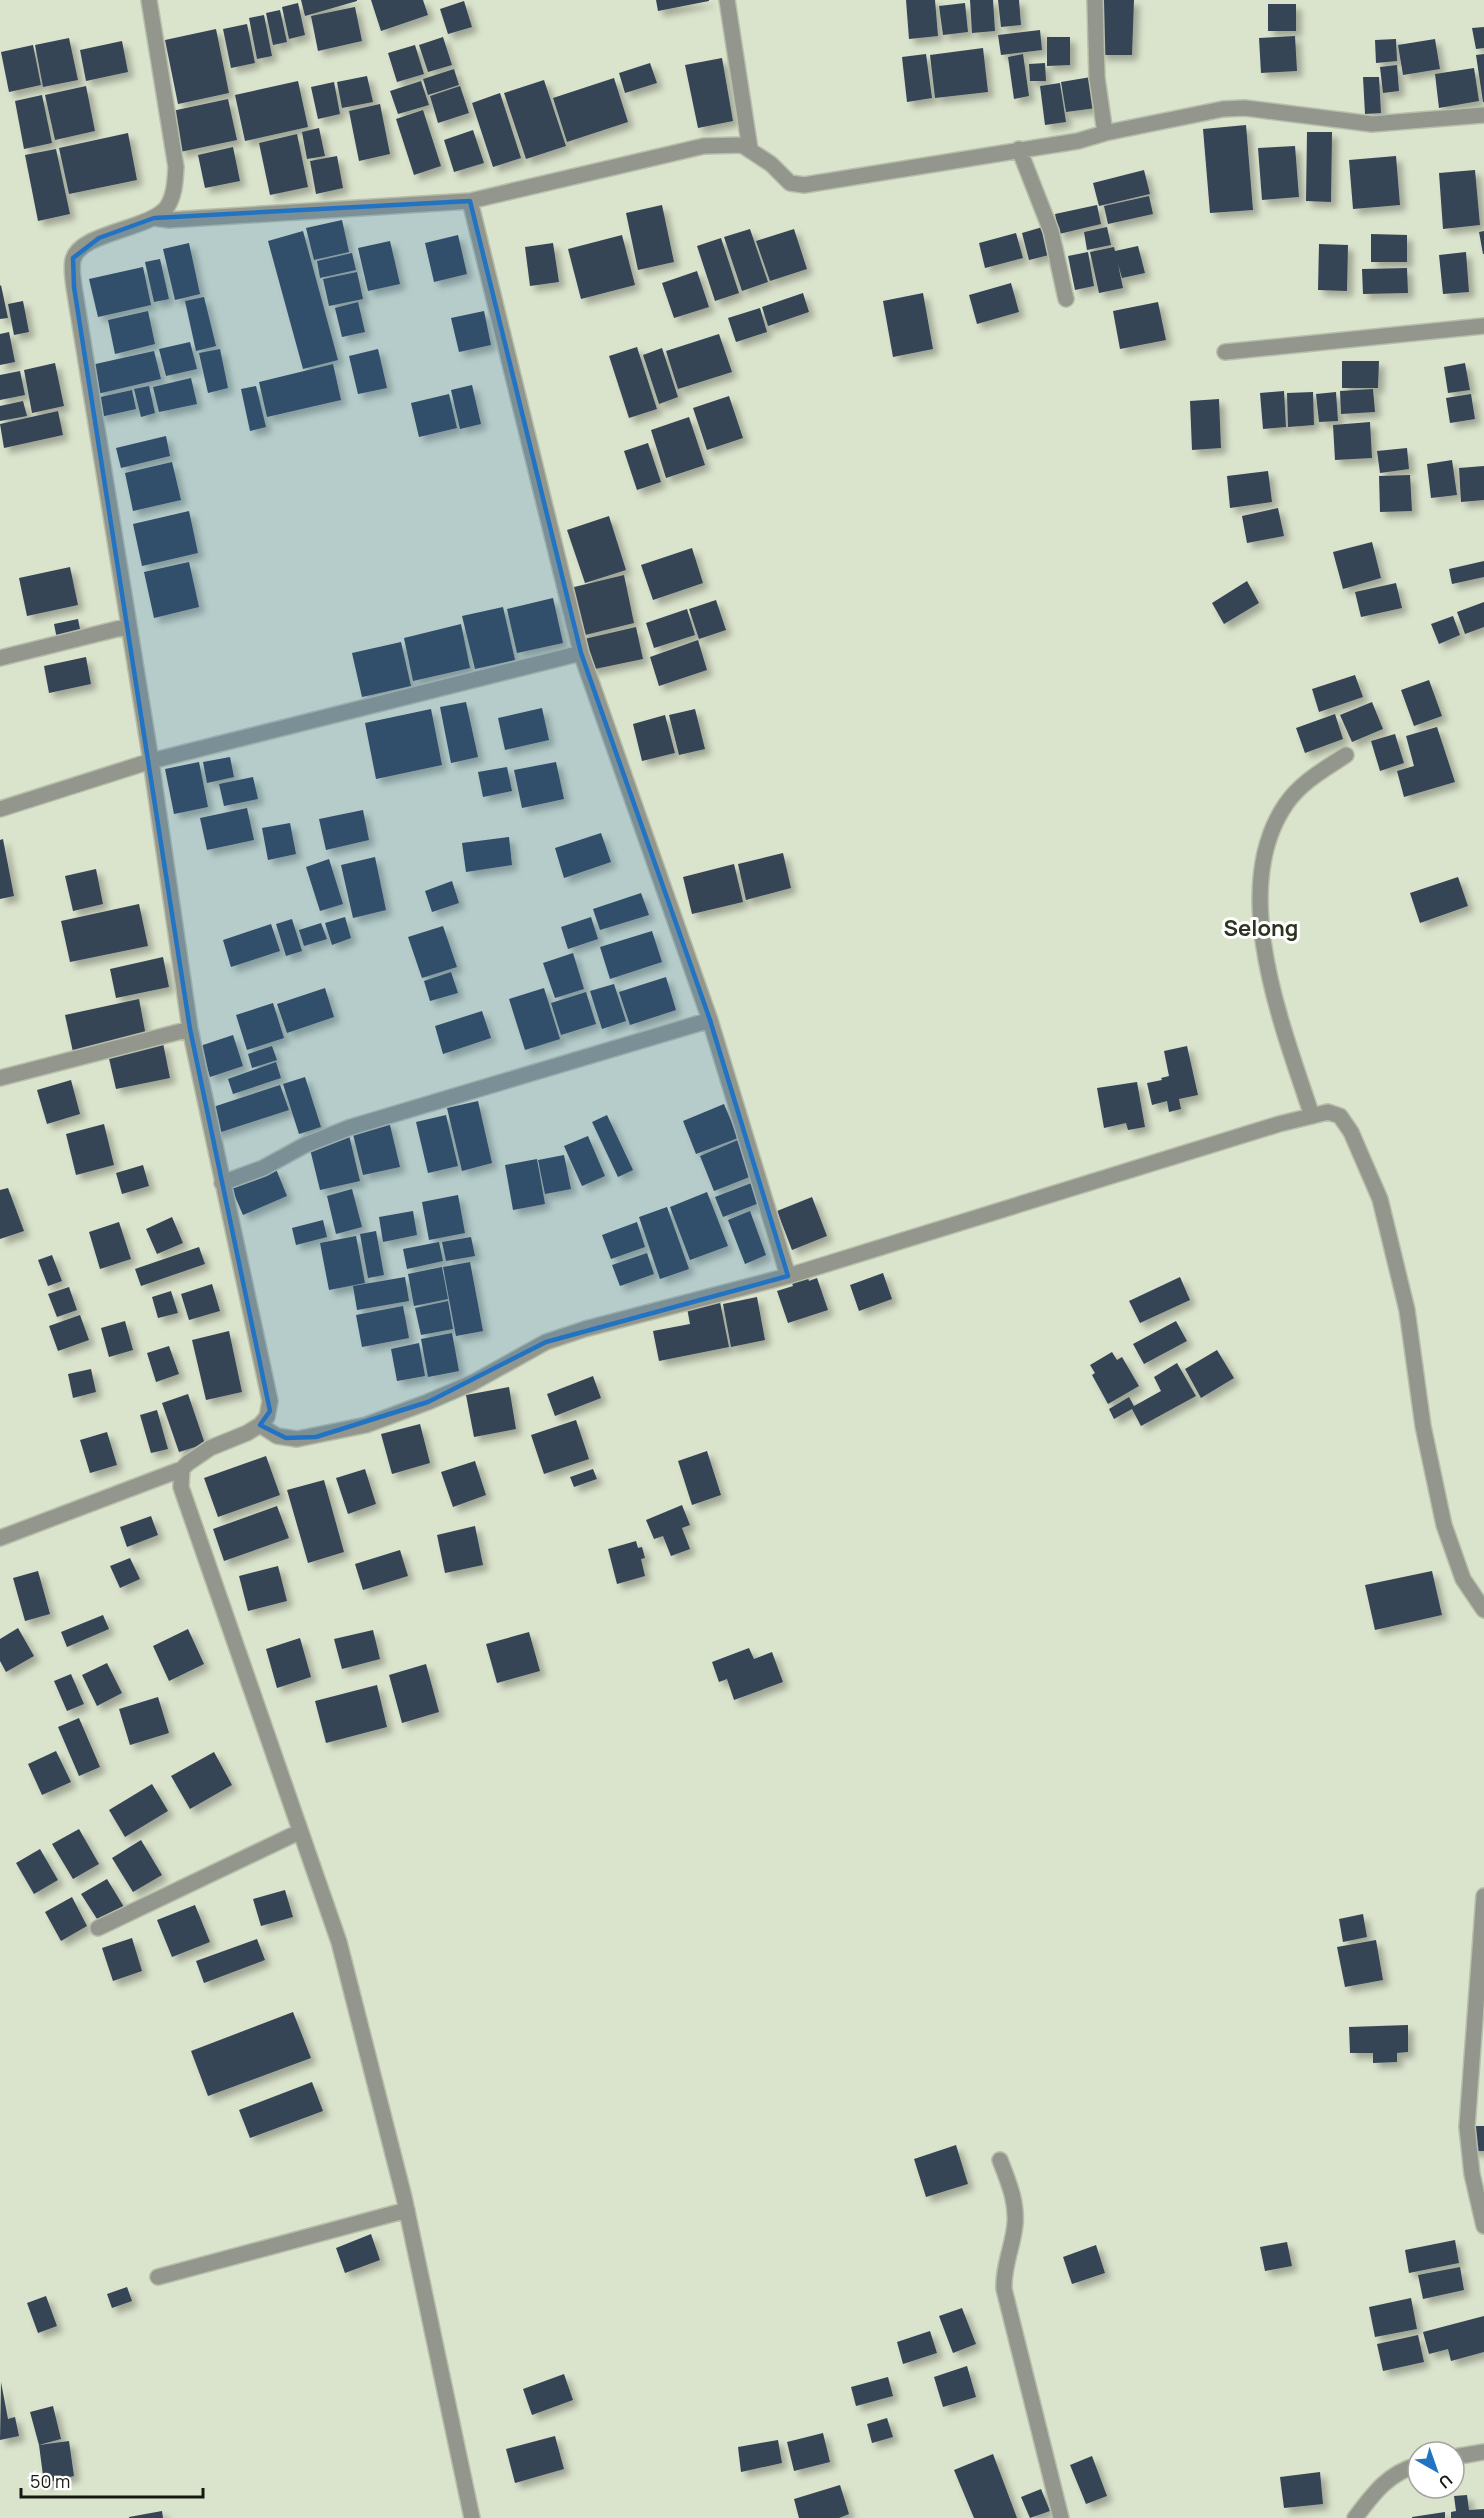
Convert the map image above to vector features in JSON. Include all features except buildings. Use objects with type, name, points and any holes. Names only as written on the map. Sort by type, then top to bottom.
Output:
[{"type":"street","points":[[0,1538],[182,1469],[210,1448],[247,1433],[260,1425],[267,1418],[270,1401],[190,1029],[151,761],[74,287],[73,258],[78,250],[99,238],[154,218],[168,205],[175,188],[176,167],[149,0]]},
{"type":"street","points":[[727,0],[750,149]]},
{"type":"street","points":[[1095,0],[1097,78],[1105,133]]},
{"type":"street","points":[[154,218],[169,220],[470,201],[704,146],[741,146],[750,149],[771,164],[790,183],[804,185],[1078,141],[1105,133],[1223,109],[1245,108],[1372,124],[1484,115]]},
{"type":"street","points":[[1020,149],[1051,231],[1066,299]]},
{"type":"street","points":[[470,201],[581,653],[710,1020],[788,1276]]},
{"type":"street","points":[[1225,352],[1484,326]]},
{"type":"street","points":[[0,658],[129,626]]},
{"type":"street","points":[[0,809],[151,761],[581,653]]},
{"type":"street","points":[[1312,1116],[1276,1006],[1260,910],[1263,862],[1274,828],[1287,803],[1312,777],[1346,755]]},
{"type":"street","points":[[222,1183],[263,1168],[305,1145],[351,1126],[710,1020]]},
{"type":"street","points":[[0,1078],[190,1029]]},
{"type":"street","points":[[260,1425],[277,1436],[297,1439],[316,1437],[366,1425],[474,1382],[546,1342],[585,1329],[788,1276],[1279,1124],[1328,1112],[1340,1116],[1351,1132],[1380,1199],[1407,1310],[1423,1426],[1444,1525],[1463,1579],[1484,1610]]},
{"type":"street","points":[[182,1469],[181,1487],[185,1503],[240,1654],[299,1832],[339,1942],[407,2210],[472,2518]]},
{"type":"street","points":[[98,1928],[299,1832]]},
{"type":"street","points":[[1484,1896],[1467,2127],[1472,2174],[1484,2226]]},
{"type":"street","points":[[1000,2160],[1014,2196],[1015,2224],[1003,2271],[1004,2289],[1061,2518]]},
{"type":"street","points":[[158,2277],[407,2210]]},
{"type":"street","points":[[1466,2455],[1484,2452]]},
{"type":"street","points":[[1355,2518],[1382,2483],[1406,2470]]},
{"type":"highlighted area","points":[[470,201],[581,653],[710,1020],[788,1276],[546,1342],[428,1402],[316,1437],[286,1438],[260,1425],[270,1411],[190,1029],[74,287],[73,258],[99,238],[154,218]]},
{"type":"district","name":"Selong","points":[[1261,928]]}]
